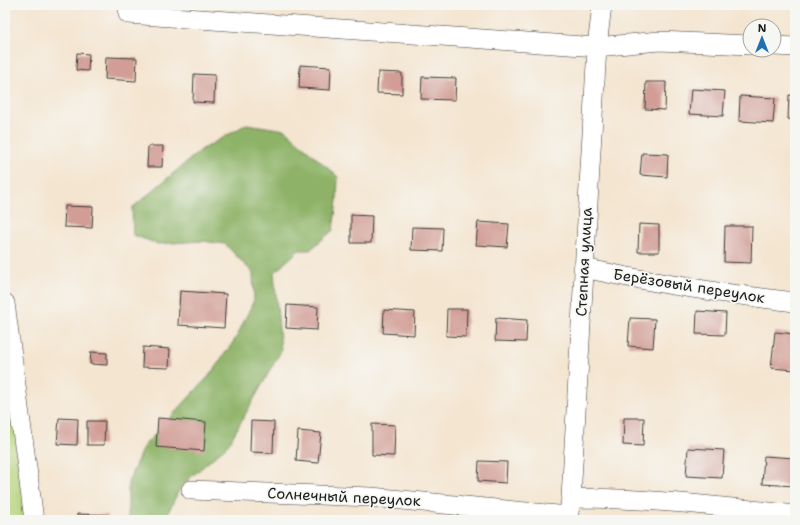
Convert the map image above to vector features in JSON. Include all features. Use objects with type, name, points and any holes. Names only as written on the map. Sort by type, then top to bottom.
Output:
[{"type":"street","name":"Степная улица","points":[[569,512],[597,47],[602,5]]},
{"type":"street","points":[[128,14],[597,47],[659,41],[742,45]]},
{"type":"street","points":[[782,46],[795,47]]},
{"type":"street","name":"Берёзовый переулок","points":[[583,268],[632,279],[731,295],[795,302]]},
{"type":"street","points":[[5,303],[12,412],[34,520]]},
{"type":"street","name":"Солнечный переулок","points":[[191,490],[371,497],[569,512],[604,498],[713,506],[795,515]]},
{"type":"green space","points":[[247,124],[285,130],[338,177],[337,201],[333,230],[310,250],[299,250],[274,273],[281,351],[228,445],[191,477],[179,490],[168,513],[169,520],[128,520],[128,483],[143,447],[209,376],[236,338],[254,300],[253,273],[225,244],[202,241],[158,244],[133,235],[132,208],[201,150]]},
{"type":"green space","points":[[5,272],[40,520],[5,520]]},
{"type":"building","points":[[77,53],[89,54],[88,71],[76,70]]},
{"type":"building","points":[[106,57],[137,58],[136,81],[105,79]]},
{"type":"building","points":[[300,65],[331,67],[330,90],[299,88]]},
{"type":"building","points":[[378,72],[402,73],[402,94],[377,93]]},
{"type":"building","points":[[194,74],[215,75],[214,103],[193,102]]},
{"type":"building","points":[[422,77],[456,78],[455,100],[421,99]]},
{"type":"building","points":[[646,82],[666,82],[665,110],[645,109]]},
{"type":"building","points":[[691,89],[725,91],[723,116],[689,114]]},
{"type":"building","points":[[789,95],[795,96],[795,120],[788,119]]},
{"type":"building","points":[[740,96],[775,98],[773,123],[739,121]]},
{"type":"building","points":[[148,146],[163,146],[162,167],[147,167]]},
{"type":"building","points":[[642,153],[668,154],[667,177],[640,175]]},
{"type":"building","points":[[65,206],[93,207],[92,228],[64,227]]},
{"type":"building","points":[[351,215],[372,216],[371,243],[351,243]]},
{"type":"building","points":[[478,222],[509,224],[507,247],[476,245]]},
{"type":"building","points":[[639,224],[659,225],[659,252],[638,252]]},
{"type":"building","points":[[725,226],[752,226],[751,263],[724,262]]},
{"type":"building","points":[[412,227],[443,228],[442,251],[411,250]]},
{"type":"building","points":[[180,291],[226,294],[224,328],[178,325]]},
{"type":"building","points":[[287,305],[318,307],[317,330],[286,328]]},
{"type":"building","points":[[447,309],[467,309],[466,337],[446,336]]},
{"type":"building","points":[[384,310],[415,312],[414,335],[383,333]]},
{"type":"building","points":[[697,311],[726,313],[725,335],[696,334]]},
{"type":"building","points":[[496,318],[527,320],[526,342],[495,341]]},
{"type":"building","points":[[630,318],[655,319],[653,348],[628,346]]},
{"type":"building","points":[[775,332],[795,334],[795,370],[771,368]]},
{"type":"building","points":[[143,347],[170,349],[169,368],[142,367]]},
{"type":"building","points":[[91,352],[107,353],[107,365],[90,364]]},
{"type":"building","points":[[59,418],[78,419],[77,445],[57,444]]},
{"type":"building","points":[[158,418],[206,422],[204,451],[156,447]]},
{"type":"building","points":[[624,418],[644,418],[643,446],[623,445]]},
{"type":"building","points":[[87,421],[105,421],[104,445],[87,445]]},
{"type":"building","points":[[251,421],[274,422],[273,453],[250,452]]},
{"type":"building","points":[[372,424],[395,425],[394,456],[372,455]]},
{"type":"building","points":[[298,431],[321,433],[318,463],[296,461]]},
{"type":"building","points":[[688,448],[724,450],[722,478],[686,476]]},
{"type":"building","points":[[764,456],[795,458],[795,486],[762,484]]},
{"type":"building","points":[[479,461],[507,462],[506,483],[478,481]]},
{"type":"building","points":[[77,514],[108,515],[108,520],[77,520]]}]
